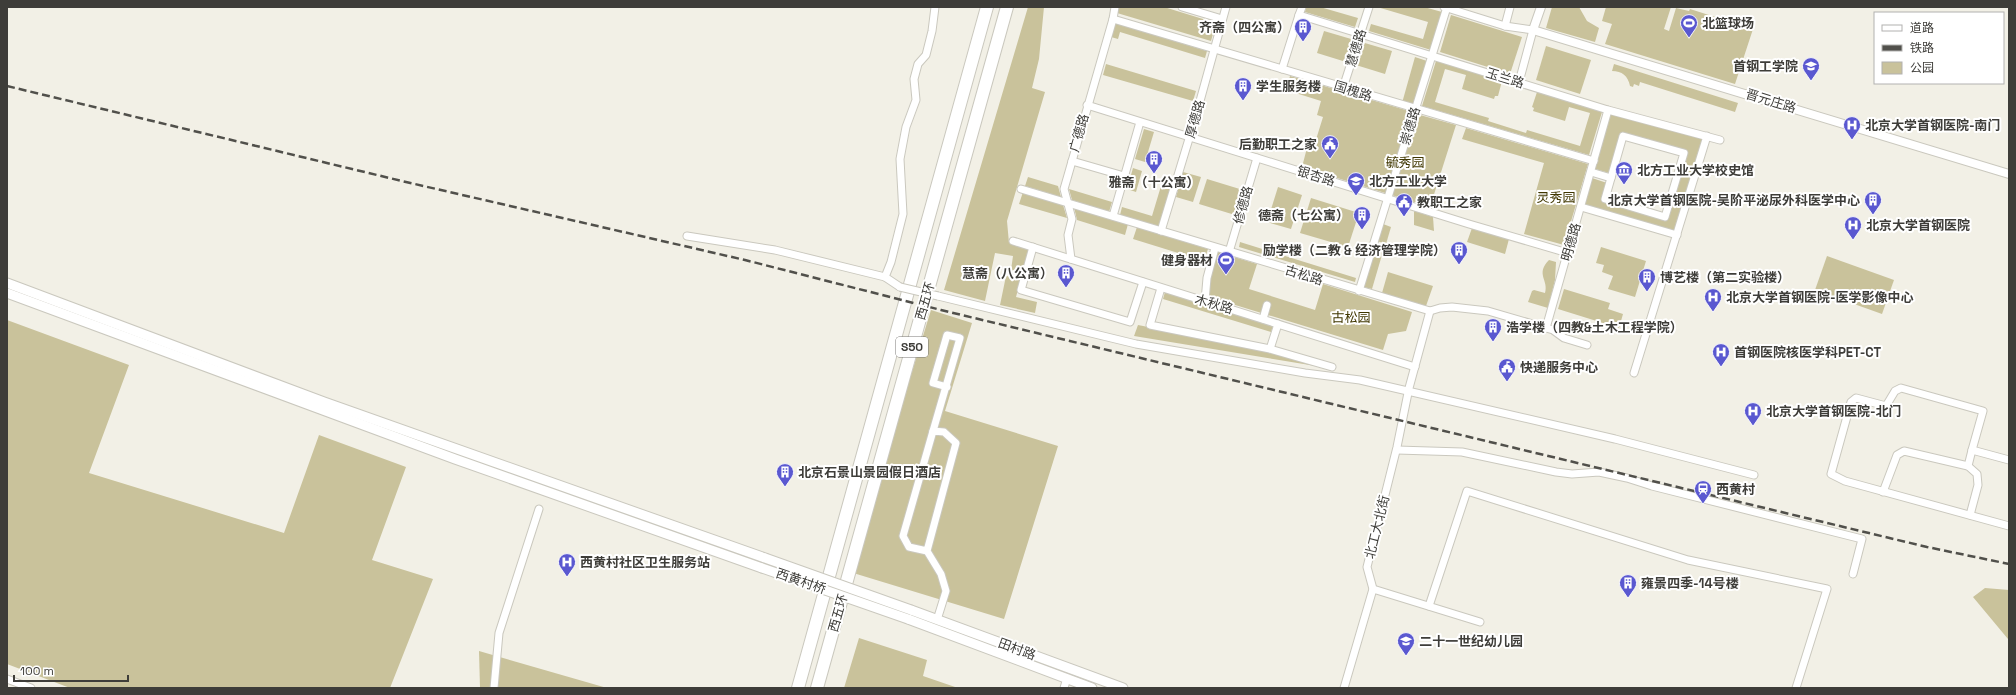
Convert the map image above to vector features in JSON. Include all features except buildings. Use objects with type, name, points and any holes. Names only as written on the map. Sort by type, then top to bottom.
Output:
[{"type":"highway","name":"西五环","points":[[798,688],[987,7]]},
{"type":"highway","name":"西五环","points":[[817,688],[1008,7]]},
{"type":"main road","name":"西黄村桥","points":[[7,283],[324,402],[765,558],[909,615]]},
{"type":"main road","name":"西黄村桥","points":[[7,293],[455,459],[762,568],[909,615]]},
{"type":"main road","name":"田村路","points":[[909,615],[937,620],[1123,688]]},
{"type":"main road","name":"田村路","points":[[909,615],[1092,688]]},
{"type":"street","points":[[885,277],[891,262],[903,214],[900,159],[906,127],[916,100],[914,78],[918,64],[926,55],[932,31],[935,7]]},
{"type":"street","name":"广德路","points":[[1071,259],[1068,235],[1072,219],[1064,189],[1113,19],[1115,7]]},
{"type":"street","points":[[1182,7],[1222,19]]},
{"type":"street","name":"厚德路","points":[[1161,230],[1190,136],[1226,7]]},
{"type":"street","points":[[1282,70],[1302,7]]},
{"type":"street","name":"慧德路","points":[[1343,88],[1369,7]]},
{"type":"street","points":[[1446,7],[1505,26],[1533,30]]},
{"type":"street","name":"崇德路","points":[[1359,291],[1433,56],[1446,7]]},
{"type":"street","points":[[1505,26],[1510,7]]},
{"type":"street","points":[[1519,82],[1533,30],[1541,7]]},
{"type":"street","name":"玉兰路","points":[[1299,15],[1608,110],[1720,140]]},
{"type":"street","name":"国槐路","points":[[1113,19],[1416,110],[1594,161]]},
{"type":"street","name":"晋元庄路","points":[[1533,30],[2009,174]]},
{"type":"street","name":"银杏路","points":[[1087,105],[1568,253]]},
{"type":"street","name":"明德路","points":[[1546,328],[1608,110]]},
{"type":"street","points":[[1113,216],[1140,122]]},
{"type":"street","points":[[1623,136],[1684,153],[1665,217],[1605,199],[1611,178],[1623,136]]},
{"type":"street","points":[[1634,373],[1707,136]]},
{"type":"street","name":"修德路","points":[[1229,252],[1257,158]]},
{"type":"street","points":[[1072,161],[1124,176]]},
{"type":"street","points":[[1591,172],[1611,178]]},
{"type":"street","name":"古松路","points":[[1022,189],[1430,312]]},
{"type":"street","points":[[1581,207],[1677,235]]},
{"type":"street","points":[[687,236],[776,250],[885,277],[900,288],[1136,344],[1305,373],[1360,380],[1409,390],[1615,439],[1754,475]]},
{"type":"street","name":"木秋路","points":[[1013,241],[1415,367]]},
{"type":"street","points":[[1034,247],[1021,290],[1130,322],[1142,282]]},
{"type":"street","points":[[1205,301],[1206,278],[1215,248]]},
{"type":"street","points":[[1161,288],[1150,325],[1270,349],[1332,367]]},
{"type":"street","points":[[1263,319],[1267,305]]},
{"type":"street","points":[[1430,312],[1446,307],[1488,311],[1546,328],[1564,338],[1587,345]]},
{"type":"street","name":"北工大北街","points":[[1373,588],[1367,567],[1397,450],[1409,390],[1430,312]]},
{"type":"street","points":[[1270,349],[1278,324]]},
{"type":"street","points":[[937,620],[946,591],[941,574],[927,551],[909,547],[903,536],[947,387],[960,338],[947,335],[933,383],[947,387]]},
{"type":"street","points":[[1968,466],[1983,411],[1901,388],[1894,392],[1886,406],[1856,398],[1851,402],[1831,474],[1845,481],[2009,526]]},
{"type":"street","points":[[927,551],[956,443],[944,432],[933,431]]},
{"type":"street","points":[[1397,450],[1462,452],[1556,472],[1572,474],[1599,472],[1862,539],[1853,574]]},
{"type":"street","points":[[1972,450],[2009,460]]},
{"type":"street","points":[[1883,492],[1897,455],[1904,451],[1968,466],[1977,474],[1978,486],[1970,515]]},
{"type":"street","points":[[1429,606],[1467,492],[1688,560],[1827,589],[1796,688]]},
{"type":"street","points":[[494,688],[499,633],[540,509]]},
{"type":"street","points":[[1344,688],[1373,588],[1480,622]]},
{"type":"street","points":[[1064,688],[1067,678]]},
{"type":"street","points":[[7,679],[31,688]]},
{"type":"green space","points":[[1028,7],[1044,7],[1039,59],[1032,88],[1045,92],[1007,221],[1009,243],[1029,250],[1023,272],[1011,270],[1013,256],[995,253],[985,301],[944,290]]},
{"type":"green space","points":[[1119,7],[1164,7],[1216,23],[1211,41],[1117,13]]},
{"type":"green space","points":[[1306,7],[1320,7],[1358,18],[1355,27],[1305,12]]},
{"type":"green space","points":[[1377,7],[1424,7],[1442,12],[1431,50],[1369,31],[1371,24],[1423,39],[1428,22]]},
{"type":"green space","points":[[1552,7],[1579,7],[1587,21],[1599,28],[1595,42],[1546,28]]},
{"type":"green space","points":[[1606,7],[1671,7],[1664,29],[1669,31],[1676,8],[1689,11],[1690,9],[1753,29],[1735,84],[1605,44],[1612,24],[1602,21]]},
{"type":"green space","points":[[1451,15],[1522,37],[1510,74],[1440,52]]},
{"type":"green space","points":[[1115,23],[1207,51],[1205,58],[1120,32],[1118,39],[1111,37]]},
{"type":"green space","points":[[1324,31],[1392,51],[1385,74],[1317,53]]},
{"type":"green space","points":[[1546,46],[1591,60],[1580,94],[1536,80]]},
{"type":"green space","points":[[1415,57],[1427,61],[1414,106],[1402,103]]},
{"type":"green space","points":[[1436,61],[1502,81],[1498,96],[1495,96],[1494,99],[1462,89],[1466,75],[1445,69],[1435,102],[1489,118],[1488,121],[1526,133],[1527,130],[1580,146],[1590,113],[1569,107],[1565,121],[1533,111],[1534,108],[1532,107],[1537,92],[1602,112],[1589,155],[1422,106]]},
{"type":"green space","points":[[1106,64],[1196,91],[1193,101],[1103,75]]},
{"type":"green space","points":[[1614,64],[1738,103],[1735,112],[1640,82],[1639,86],[1634,84],[1633,87],[1630,86],[1628,79],[1624,75],[1619,72],[1612,71]]},
{"type":"green space","name":"毓秀园","points":[[1290,76],[1409,111],[1405,124],[1416,128],[1420,115],[1456,125],[1430,207],[1302,167],[1308,144],[1314,146],[1323,117],[1317,115],[1321,101],[1286,90]]},
{"type":"green space","points":[[1610,113],[1705,138],[1675,232],[1584,205],[1592,178],[1607,183],[1602,201],[1667,220],[1688,151],[1622,133],[1609,173],[1595,169]]},
{"type":"green space","name":"灵秀园","points":[[1466,128],[1588,164],[1564,245],[1524,234],[1544,163],[1462,139]]},
{"type":"green space","points":[[1144,129],[1154,132],[1145,162],[1135,159]]},
{"type":"green space","points":[[1133,168],[1142,171],[1136,192],[1127,189]]},
{"type":"green space","points":[[1183,172],[1201,177],[1193,202],[1176,197]]},
{"type":"green space","points":[[1164,176],[1174,179],[1159,227],[1120,215],[1122,207],[1152,216]]},
{"type":"green space","points":[[1028,177],[1058,186],[1061,197],[1025,186]]},
{"type":"green space","points":[[1207,179],[1243,190],[1235,215],[1199,204]]},
{"type":"green space","points":[[1278,187],[1302,195],[1291,229],[1267,222]]},
{"type":"green space","points":[[1069,189],[1112,202],[1109,212],[1072,200]]},
{"type":"green space","points":[[1023,192],[1063,205],[1067,218],[1019,204]]},
{"type":"green space","points":[[1311,198],[1359,213],[1348,247],[1300,233]]},
{"type":"green space","points":[[1074,207],[1128,224],[1125,235],[1077,220]]},
{"type":"green space","points":[[1414,211],[1433,217],[1434,231],[1414,225]]},
{"type":"green space","points":[[1383,224],[1391,227],[1386,244],[1377,241]]},
{"type":"green space","points":[[1137,227],[1208,249],[1204,261],[1133,239]]},
{"type":"green space","points":[[1472,228],[1509,239],[1505,254],[1467,242]]},
{"type":"green space","points":[[1240,242],[1356,278],[1355,282],[1239,247]]},
{"type":"green space","points":[[1376,245],[1384,248],[1372,289],[1363,287]]},
{"type":"green space","points":[[1601,247],[1646,261],[1635,297],[1608,289],[1613,276],[1602,272],[1604,265],[1596,263]]},
{"type":"green space","name":"古松园","points":[[1218,252],[1257,264],[1249,289],[1315,310],[1323,284],[1412,312],[1406,331],[1388,334],[1383,350],[1209,297],[1210,279]]},
{"type":"green space","points":[[1827,256],[1894,280],[1882,314],[1815,290]]},
{"type":"green space","points":[[1549,260],[1556,262],[1555,280],[1548,308],[1528,302],[1532,291],[1534,290],[1545,293],[1546,288],[1543,269]]},
{"type":"green space","points":[[1388,272],[1433,286],[1426,306],[1382,293]]},
{"type":"green space","points":[[1006,276],[1021,278],[1016,297],[1037,302],[1035,313],[1000,305]]},
{"type":"green space","points":[[1564,289],[1610,303],[1608,309],[1623,314],[1619,328],[1558,309]]},
{"type":"green space","points":[[1165,292],[1273,326],[1271,332],[1163,299]]},
{"type":"green space","points":[[931,310],[972,323],[945,411],[1058,446],[1004,619],[850,572]]},
{"type":"green space","points":[[7,320],[129,365],[89,473],[284,533],[319,435],[406,467],[372,560],[433,579],[390,688],[70,688],[7,664]]},
{"type":"green space","points":[[1138,325],[1269,351],[1328,368],[1134,336]]},
{"type":"green space","points":[[1985,588],[2009,590],[2009,643],[2008,639],[1973,597]]},
{"type":"green space","points":[[859,638],[927,660],[923,676],[958,688],[844,688]]},
{"type":"green space","points":[[479,651],[607,688],[480,688]]},
{"type":"railway","points":[[7,86],[406,182],[745,260],[941,310],[1927,547],[2009,564]]},
{"type":"place","name":"北篮球场","points":[[1689,38]]},
{"type":"place","name":"齐斋（四公寓）","points":[[1303,42]]},
{"type":"place","name":"首钢工学院","points":[[1811,81]]},
{"type":"place","name":"学生服务楼","points":[[1243,101]]},
{"type":"place","name":"北京大学首钢医院-南门","points":[[1852,140]]},
{"type":"place","name":"后勤职工之家","points":[[1330,159]]},
{"type":"place","name":"雅斋（十公寓）","points":[[1154,174]]},
{"type":"place","name":"北方工业大学校史馆","points":[[1624,185]]},
{"type":"place","name":"北方工业大学","points":[[1356,196]]},
{"type":"place","name":"北京大学首钢医院-吴阶平泌尿外科医学中心","points":[[1873,215]]},
{"type":"place","name":"教职工之家","points":[[1404,217]]},
{"type":"place","name":"德斋（七公寓）","points":[[1362,230]]},
{"type":"place","name":"北京大学首钢医院","points":[[1853,240]]},
{"type":"place","name":"励学楼（二教 & 经济管理学院）","points":[[1459,265]]},
{"type":"place","name":"健身器材","points":[[1226,275]]},
{"type":"place","name":"慧斋（八公寓）","points":[[1066,288]]},
{"type":"place","name":"博艺楼（第二实验楼）","points":[[1647,292]]},
{"type":"place","name":"北京大学首钢医院-医学影像中心","points":[[1713,312]]},
{"type":"place","name":"浩学楼（四教&土木工程学院）","points":[[1493,342]]},
{"type":"place","name":"首钢医院核医学科PET-CT","points":[[1721,367]]},
{"type":"place","name":"快递服务中心","points":[[1507,382]]},
{"type":"place","name":"北京大学首钢医院-北门","points":[[1753,426]]},
{"type":"place","name":"北京石景山景园假日酒店","points":[[785,487]]},
{"type":"place","name":"西黄村","points":[[1703,504]]},
{"type":"place","name":"西黄村社区卫生服务站","points":[[567,577]]},
{"type":"place","name":"雍景四季-14号楼","points":[[1628,598]]},
{"type":"place","name":"二十一世纪幼儿园","points":[[1406,656]]}]
